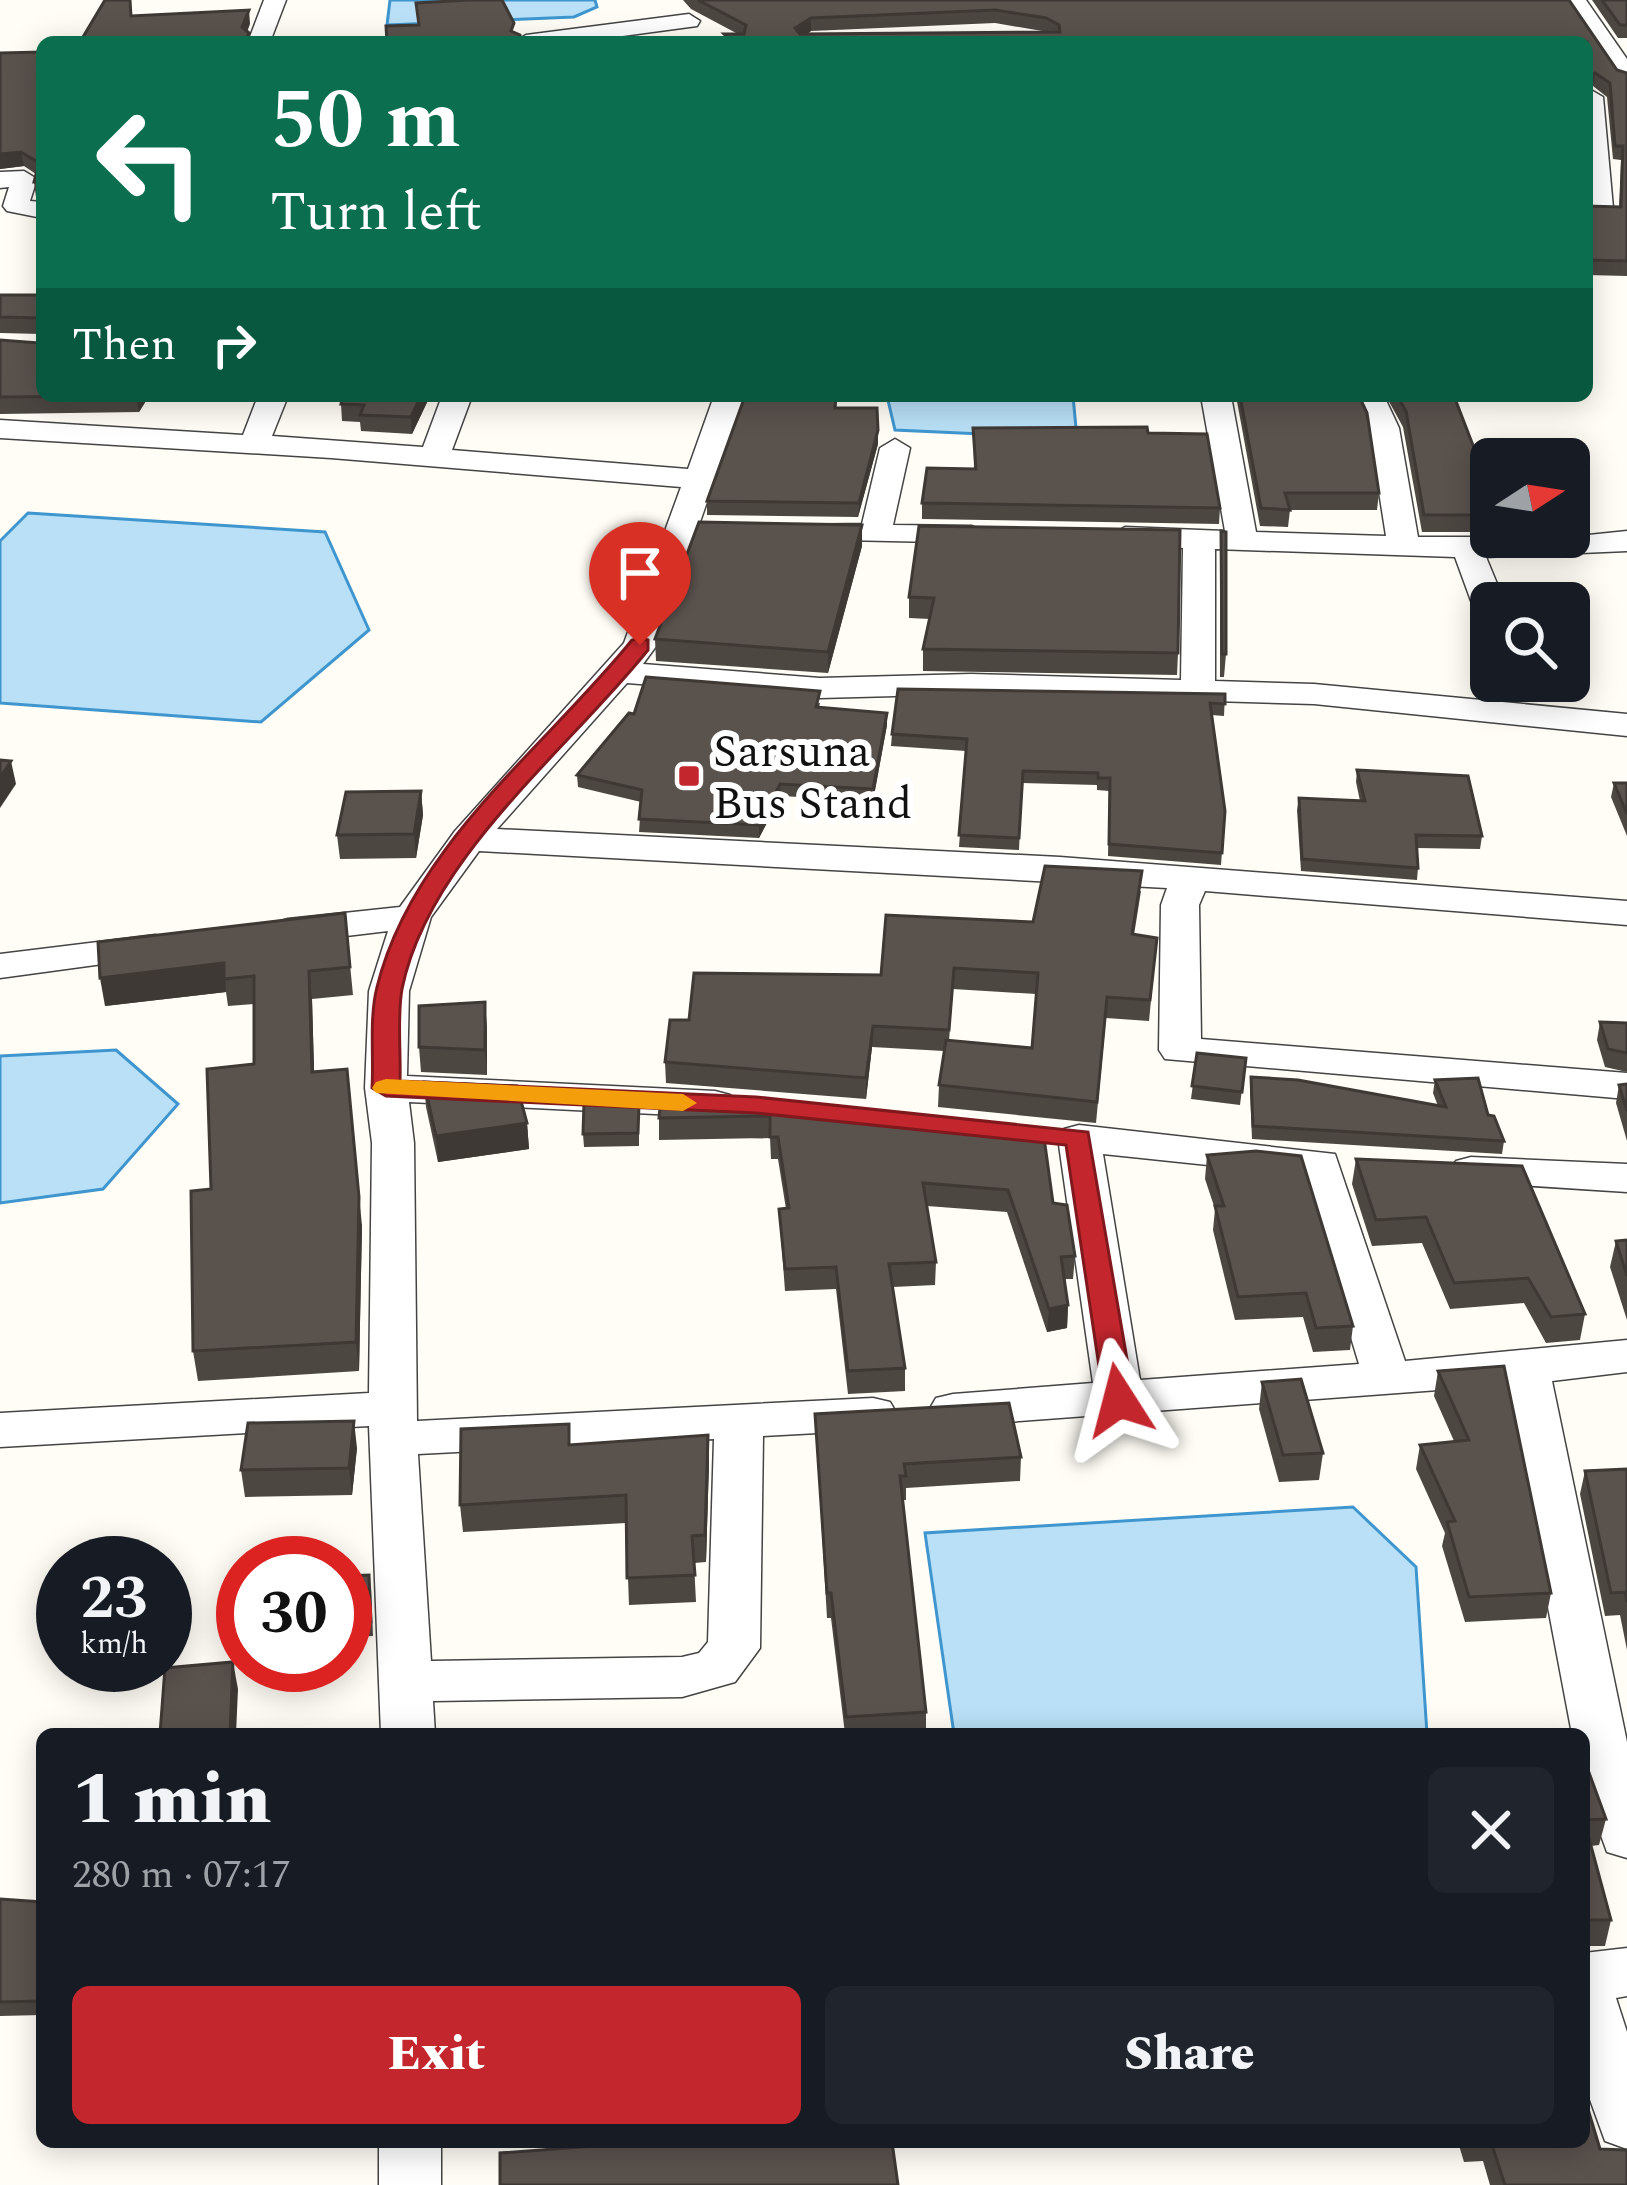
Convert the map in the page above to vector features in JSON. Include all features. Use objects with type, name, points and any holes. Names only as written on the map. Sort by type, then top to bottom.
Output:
[{"type":"street","points":[[261,36],[274,0]]},
{"type":"street","points":[[586,36],[697,25],[652,0]]},
{"type":"street","points":[[1575,0],[1627,76]]},
{"type":"street","points":[[1593,97],[1627,98]]},
{"type":"street","points":[[1593,125],[1605,208]]},
{"type":"street","points":[[0,180],[24,178],[16,206],[36,209]]},
{"type":"street","points":[[254,444],[271,402]]},
{"type":"street","points":[[434,457],[456,402]]},
{"type":"street","points":[[407,1728],[394,1423],[393,1143],[386,1088],[389,991],[412,916],[467,839],[640,645],[727,402]]},
{"type":"street","points":[[1217,402],[1242,539]]},
{"type":"street","points":[[1372,402],[1384,428],[1404,547]]},
{"type":"street","points":[[0,429],[699,479]]},
{"type":"street","points":[[875,534],[895,448]]},
{"type":"street","points":[[682,528],[725,529]]},
{"type":"street","points":[[768,531],[1013,536]]},
{"type":"street","points":[[1082,537],[1467,548],[1627,541]]},
{"type":"street","points":[[1198,538],[1198,689]]},
{"type":"street","points":[[1467,548],[1480,582]]},
{"type":"street","points":[[618,672],[820,688],[971,684],[1347,696],[1627,725]]},
{"type":"street","points":[[1550,702],[1556,720]]},
{"type":"street","points":[[467,839],[1060,868],[1627,913]]},
{"type":"street","points":[[1190,879],[1180,905],[1180,1051],[1627,1086]]},
{"type":"street","points":[[252,936],[412,916]]},
{"type":"street","points":[[0,966],[183,944]]},
{"type":"street","points":[[386,1088],[756,1105]]},
{"type":"street","points":[[1033,1133],[1367,1166]]},
{"type":"street","points":[[1078,1138],[1119,1400]]},
{"type":"street","points":[[1319,1164],[1387,1378]]},
{"type":"street","points":[[1438,1170],[1627,1178]]},
{"type":"street","points":[[0,1430],[739,1421],[1119,1400],[1627,1356]]},
{"type":"street","points":[[1526,1368],[1606,1772],[1627,1836]]},
{"type":"street","points":[[405,1681],[682,1678],[716,1668],[734,1648],[739,1421]]},
{"type":"street","points":[[1590,1976],[1627,1972]]},
{"type":"street","points":[[1590,2009],[1627,2122]]},
{"type":"street","points":[[410,2148],[410,2185]]},
{"type":"water","points":[[390,0],[595,0],[597,7],[574,17],[387,25]]},
{"type":"water","points":[[888,402],[1074,402],[1076,428],[1004,435],[895,430]]},
{"type":"water","points":[[28,513],[325,532],[369,630],[261,722],[0,703],[0,541]]},
{"type":"water","points":[[116,1050],[178,1104],[103,1189],[0,1203],[0,1056]]},
{"type":"water","points":[[1353,1507],[1416,1567],[1427,1728],[953,1728],[925,1533]]},
{"type":"building","points":[[105,0],[130,0],[131,16],[249,10],[242,27],[248,36],[84,36]]},
{"type":"building","points":[[502,0],[514,23],[511,31],[520,36],[387,36],[386,26],[419,25],[416,3]]},
{"type":"building","points":[[698,0],[1569,0],[1617,70],[1627,73],[1627,261],[1593,260],[1593,206],[1621,207],[1623,146],[1615,146],[1610,83],[1593,74],[1593,36],[724,34],[744,34],[746,25]],"holes":[[[995,10],[1046,18],[1059,25],[1060,32],[800,34],[795,28],[811,18]]]},
{"type":"building","points":[[1602,0],[1627,0],[1627,25],[1620,25]]},
{"type":"building","points":[[36,52],[36,161],[21,152],[0,154],[0,53]]},
{"type":"building","points":[[0,295],[36,295],[36,318],[0,317]]},
{"type":"building","points":[[0,340],[36,343],[36,397],[0,397]]},
{"type":"building","points":[[418,402],[411,417],[360,415],[364,405],[341,404]]},
{"type":"building","points":[[743,402],[836,402],[835,408],[877,408],[878,430],[859,503],[707,501]]},
{"type":"building","points":[[1241,402],[1362,402],[1379,493],[1285,493],[1290,510],[1261,508]]},
{"type":"building","points":[[1401,402],[1456,402],[1470,438],[1470,515],[1424,515]]},
{"type":"building","points":[[1147,427],[1148,433],[1207,434],[1220,508],[922,503],[927,468],[976,469],[973,428]]},
{"type":"building","points":[[699,522],[862,525],[828,652],[655,639]]},
{"type":"building","points":[[919,526],[1180,530],[1178,653],[923,649],[934,598],[909,597]]},
{"type":"building","points":[[1221,531],[1226,532],[1226,654],[1222,654]]},
{"type":"building","name":"Sarsuna Bus Stand","points":[[646,677],[820,691],[816,707],[887,713],[873,789],[780,784],[759,825],[639,819],[642,790],[577,775],[629,713],[634,714]]},
{"type":"building","points":[[898,689],[1225,694],[1225,704],[1210,703],[1225,811],[1222,853],[1109,844],[1110,778],[1098,778],[1098,773],[1023,771],[1019,838],[959,835],[967,739],[892,734]]},
{"type":"building","points":[[0,760],[11,761],[0,778]]},
{"type":"building","points":[[1357,770],[1468,776],[1482,836],[1416,835],[1418,868],[1302,859],[1299,798],[1365,801]]},
{"type":"building","points":[[1614,783],[1627,783],[1627,814]]},
{"type":"building","points":[[421,791],[414,834],[337,835],[346,792]]},
{"type":"building","points":[[1045,866],[1142,871],[1132,934],[1157,938],[1150,1000],[1107,997],[1097,1102],[939,1085],[946,1040],[1032,1048],[1038,973],[954,968],[949,1030],[873,1026],[866,1078],[665,1062],[670,1020],[689,1020],[694,973],[881,975],[886,915],[1033,922]]},
{"type":"building","points":[[345,913],[350,967],[309,971],[312,1072],[347,1069],[359,1197],[356,1342],[193,1351],[191,1191],[211,1189],[207,1069],[254,1064],[254,976],[224,979],[224,963],[100,978],[98,942]]},
{"type":"building","points":[[485,1002],[485,1050],[419,1047],[419,1006]]},
{"type":"building","points":[[1600,1022],[1627,1023],[1627,1053],[1608,1049]]},
{"type":"building","points":[[1197,1053],[1246,1058],[1242,1092],[1192,1086]]},
{"type":"building","points":[[1251,1077],[1298,1080],[1446,1107],[1435,1080],[1478,1078],[1488,1115],[1494,1116],[1504,1141],[1253,1126]]},
{"type":"building","points":[[424,1082],[517,1086],[527,1123],[436,1136]]},
{"type":"building","points":[[1627,1084],[1627,1111],[1619,1085]]},
{"type":"building","points":[[661,1096],[755,1100],[1043,1130],[1053,1203],[1067,1205],[1075,1256],[1061,1257],[1068,1305],[1049,1309],[1008,1190],[923,1183],[936,1262],[889,1264],[905,1368],[848,1371],[836,1267],[785,1269],[779,1209],[789,1208],[778,1137],[770,1137],[770,1116],[659,1118]]},
{"type":"building","points":[[584,1102],[639,1104],[638,1133],[583,1134]]},
{"type":"building","points":[[1256,1151],[1301,1156],[1353,1326],[1316,1328],[1306,1293],[1238,1297],[1215,1206],[1224,1206],[1207,1155]]},
{"type":"building","points":[[1356,1159],[1522,1166],[1585,1314],[1551,1317],[1528,1278],[1454,1283],[1426,1217],[1376,1220]]},
{"type":"building","points":[[1627,1240],[1627,1276],[1616,1241]]},
{"type":"building","points":[[1504,1366],[1551,1593],[1469,1597],[1447,1522],[1455,1521],[1420,1445],[1469,1440],[1438,1371]]},
{"type":"building","points":[[1301,1379],[1323,1453],[1283,1455],[1262,1382]]},
{"type":"building","points":[[1009,1403],[1021,1457],[904,1464],[906,1476],[900,1476],[926,1712],[846,1717],[831,1593],[827,1593],[815,1414]]},
{"type":"building","points":[[354,1421],[349,1468],[241,1470],[248,1423]]},
{"type":"building","points":[[569,1424],[569,1445],[708,1435],[705,1535],[692,1536],[695,1575],[627,1578],[626,1495],[460,1505],[461,1429]]},
{"type":"building","points":[[1626,1469],[1627,1602],[1625,1592],[1611,1593],[1585,1471]]},
{"type":"building","points":[[216,1664],[216,1692],[232,1692],[230,1728],[160,1728],[163,1692],[192,1692],[192,1666]]},
{"type":"building","points":[[1590,1775],[1606,1819],[1590,1820]]},
{"type":"building","points":[[1590,1842],[1611,1920],[1590,1920]]},
{"type":"building","points":[[0,1899],[36,1902],[36,2001],[0,2002]]},
{"type":"building","points":[[1590,2116],[1600,2149],[1627,2150],[1627,2185],[1505,2185],[1493,2148],[1590,2148]]},
{"type":"building","points":[[566,2148],[893,2148],[898,2185],[500,2185],[500,2153]]},
{"type":"slow traffic","points":[[386,1088],[683,1103]]},
{"type":"place","name":"Sarsuna Bus Stand","points":[[689,776]]},
{"type":"route","points":[[640,645],[590,706],[481,820],[412,916],[389,991],[386,1088],[756,1105],[1078,1138],[1119,1400]]}]
